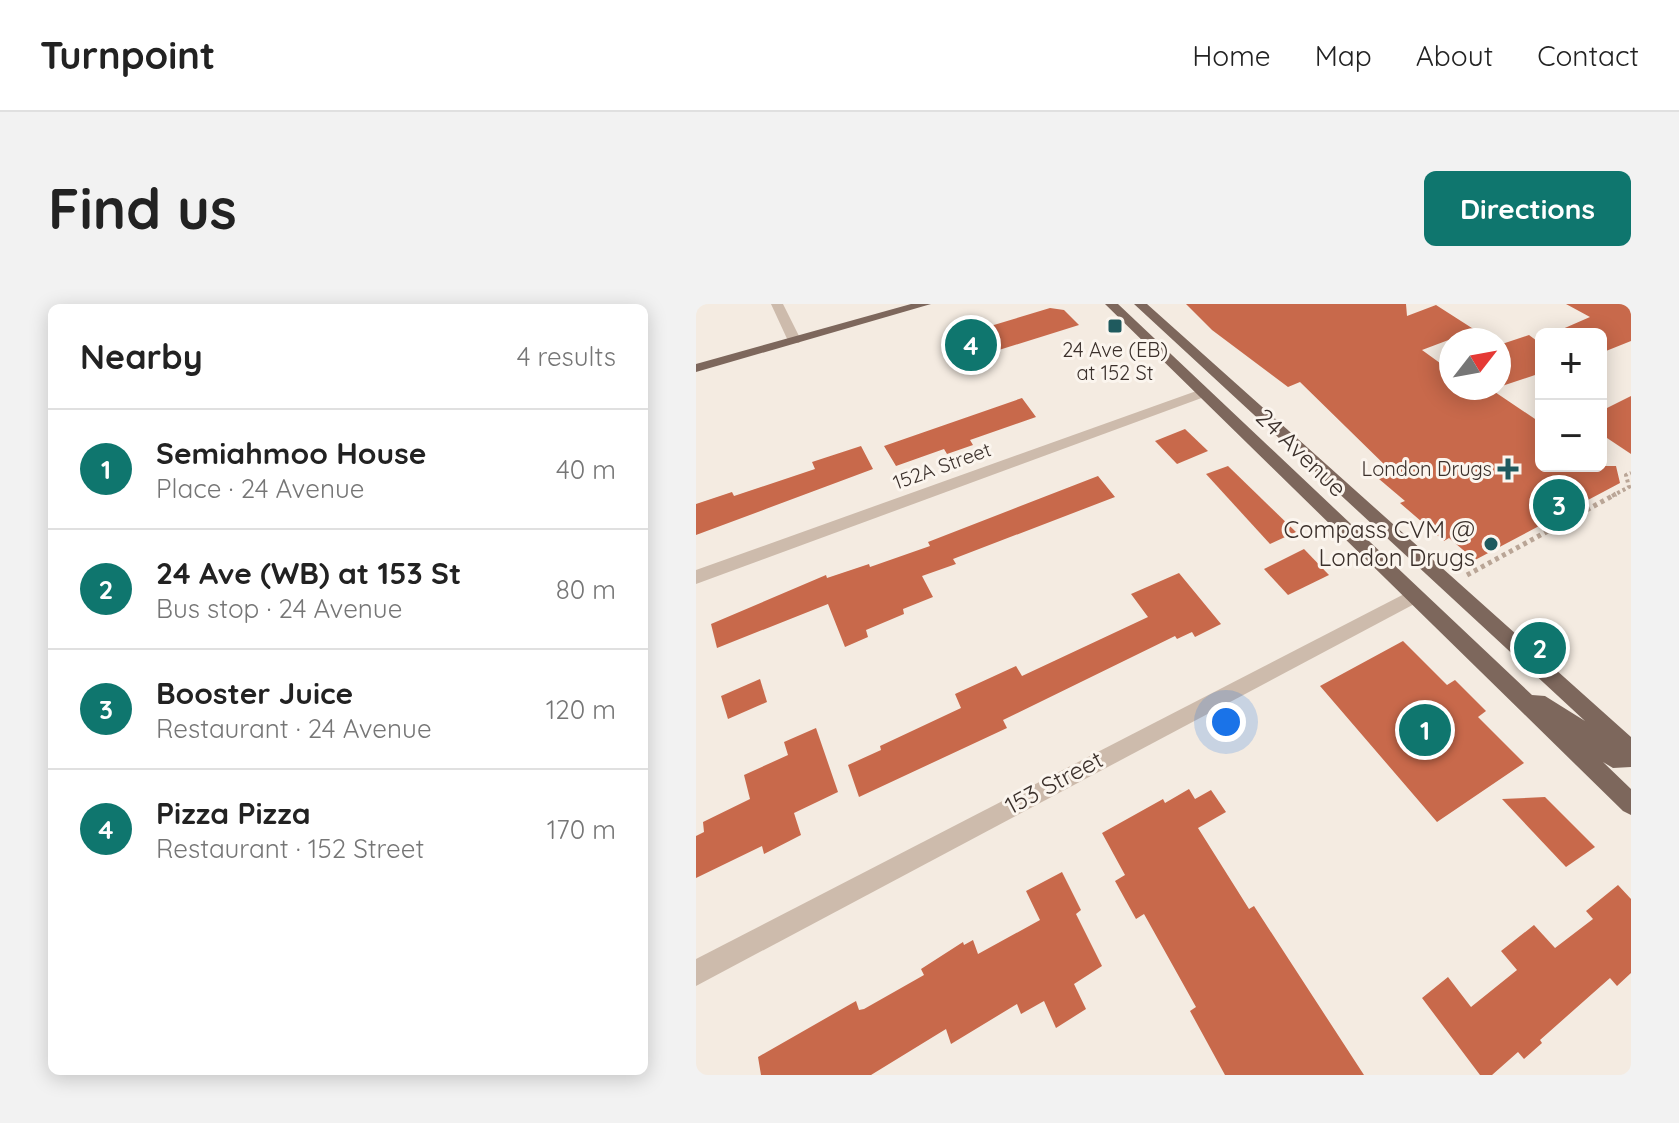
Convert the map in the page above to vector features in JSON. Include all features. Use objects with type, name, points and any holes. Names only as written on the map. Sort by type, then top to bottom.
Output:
[{"type":"main road","points":[[696,368],[925,304]]},
{"type":"main road","name":"24 Avenue","points":[[1111,304],[1631,804]]},
{"type":"main road","name":"24 Avenue","points":[[1140,304],[1631,750]]},
{"type":"main road","points":[[1492,671],[1583,731],[1613,758],[1631,757]]},
{"type":"street","points":[[777,304],[794,340]]},
{"type":"street","name":"152A Street","points":[[696,577],[1202,393]]},
{"type":"street","name":"153 Street","points":[[696,973],[1414,596]]},
{"type":"path","points":[[1474,571],[1629,487],[1626,475],[1631,473]]},
{"type":"path","points":[[1576,516],[1582,521]]},
{"type":"building","points":[[1186,304],[1406,304],[1407,316],[1436,305],[1472,328],[1439,328],[1439,344],[1422,350],[1439,362],[1439,400],[1507,400],[1535,419],[1535,472],[1607,472],[1607,466],[1616,466],[1620,483],[1475,560],[1449,538],[1444,541],[1400,503],[1405,501],[1379,479],[1393,473],[1300,382],[1288,387],[1212,330]]},
{"type":"building","points":[[1566,304],[1631,304],[1631,341],[1607,351],[1607,328],[1565,328],[1590,317]]},
{"type":"building","points":[[1050,308],[1064,310],[1079,325],[970,359],[955,356],[944,340]]},
{"type":"building","points":[[1529,335],[1535,340],[1535,375],[1511,383],[1511,341]]},
{"type":"building","points":[[1631,396],[1631,454],[1607,438],[1607,408]]},
{"type":"building","points":[[1022,398],[1036,417],[970,440],[973,445],[947,454],[944,449],[896,466],[884,446]]},
{"type":"building","points":[[1185,429],[1208,451],[1177,464],[1155,441]]},
{"type":"building","points":[[861,446],[873,469],[696,535],[696,504],[732,492],[734,496],[815,469],[812,462]]},
{"type":"building","points":[[1228,466],[1296,532],[1270,544],[1206,474]]},
{"type":"building","points":[[1098,476],[1115,497],[953,559],[956,564],[922,576],[933,597],[903,609],[904,614],[866,630],[868,637],[845,647],[828,604],[717,648],[711,624],[826,575],[827,578],[869,564],[870,567],[930,546],[928,542]]},
{"type":"building","points":[[1304,549],[1329,575],[1288,595],[1264,569]]},
{"type":"building","points":[[1179,573],[1221,624],[1195,637],[1192,632],[1177,639],[1175,636],[1003,720],[1007,728],[859,797],[848,765],[881,750],[880,746],[961,708],[955,694],[1016,666],[1022,676],[1148,617],[1131,594]]},
{"type":"building","points":[[1403,641],[1447,685],[1455,680],[1486,711],[1478,717],[1524,763],[1437,822],[1320,686]]},
{"type":"building","points":[[760,679],[767,702],[728,719],[721,696]]},
{"type":"building","points":[[816,728],[838,792],[794,813],[801,835],[764,854],[762,846],[696,878],[696,836],[704,832],[703,822],[750,799],[744,775],[788,755],[784,742]]},
{"type":"building","points":[[1189,789],[1195,799],[1211,790],[1226,812],[1198,828],[1249,909],[1254,906],[1364,1075],[1225,1075],[1190,1011],[1196,1007],[1144,914],[1136,919],[1115,881],[1125,875],[1102,833],[1163,799],[1165,803]]},
{"type":"building","points":[[1545,797],[1595,847],[1566,867],[1502,799]]},
{"type":"building","points":[[1062,872],[1081,910],[1076,914],[1102,966],[1074,984],[1086,1009],[1056,1028],[1044,1001],[1021,1014],[1017,1004],[951,1044],[946,1029],[871,1075],[761,1075],[758,1057],[856,1001],[859,1010],[864,1009],[924,975],[921,969],[963,942],[964,945],[973,940],[978,954],[1040,920],[1026,891]]},
{"type":"building","points":[[1618,885],[1631,899],[1631,973],[1617,986],[1610,978],[1540,1040],[1542,1043],[1524,1059],[1518,1052],[1492,1075],[1480,1075],[1422,998],[1448,977],[1471,1007],[1517,970],[1501,951],[1534,925],[1555,948],[1593,919],[1586,911]]},
{"type":"place","name":"24 Ave (EB) at 152 St","points":[[1115,326]]},
{"type":"place","name":"Pizza Pizza","points":[[971,345]]},
{"type":"place","name":"London Drugs","points":[[1508,469]]},
{"type":"place","name":"Booster Juice","points":[[1559,505]]},
{"type":"place","name":"Compass CVM @ London Drugs","points":[[1491,544]]},
{"type":"place","name":"24 Ave (WB) at 153 St","points":[[1540,648]]},
{"type":"place","name":"Semiahmoo House","points":[[1425,730]]}]
